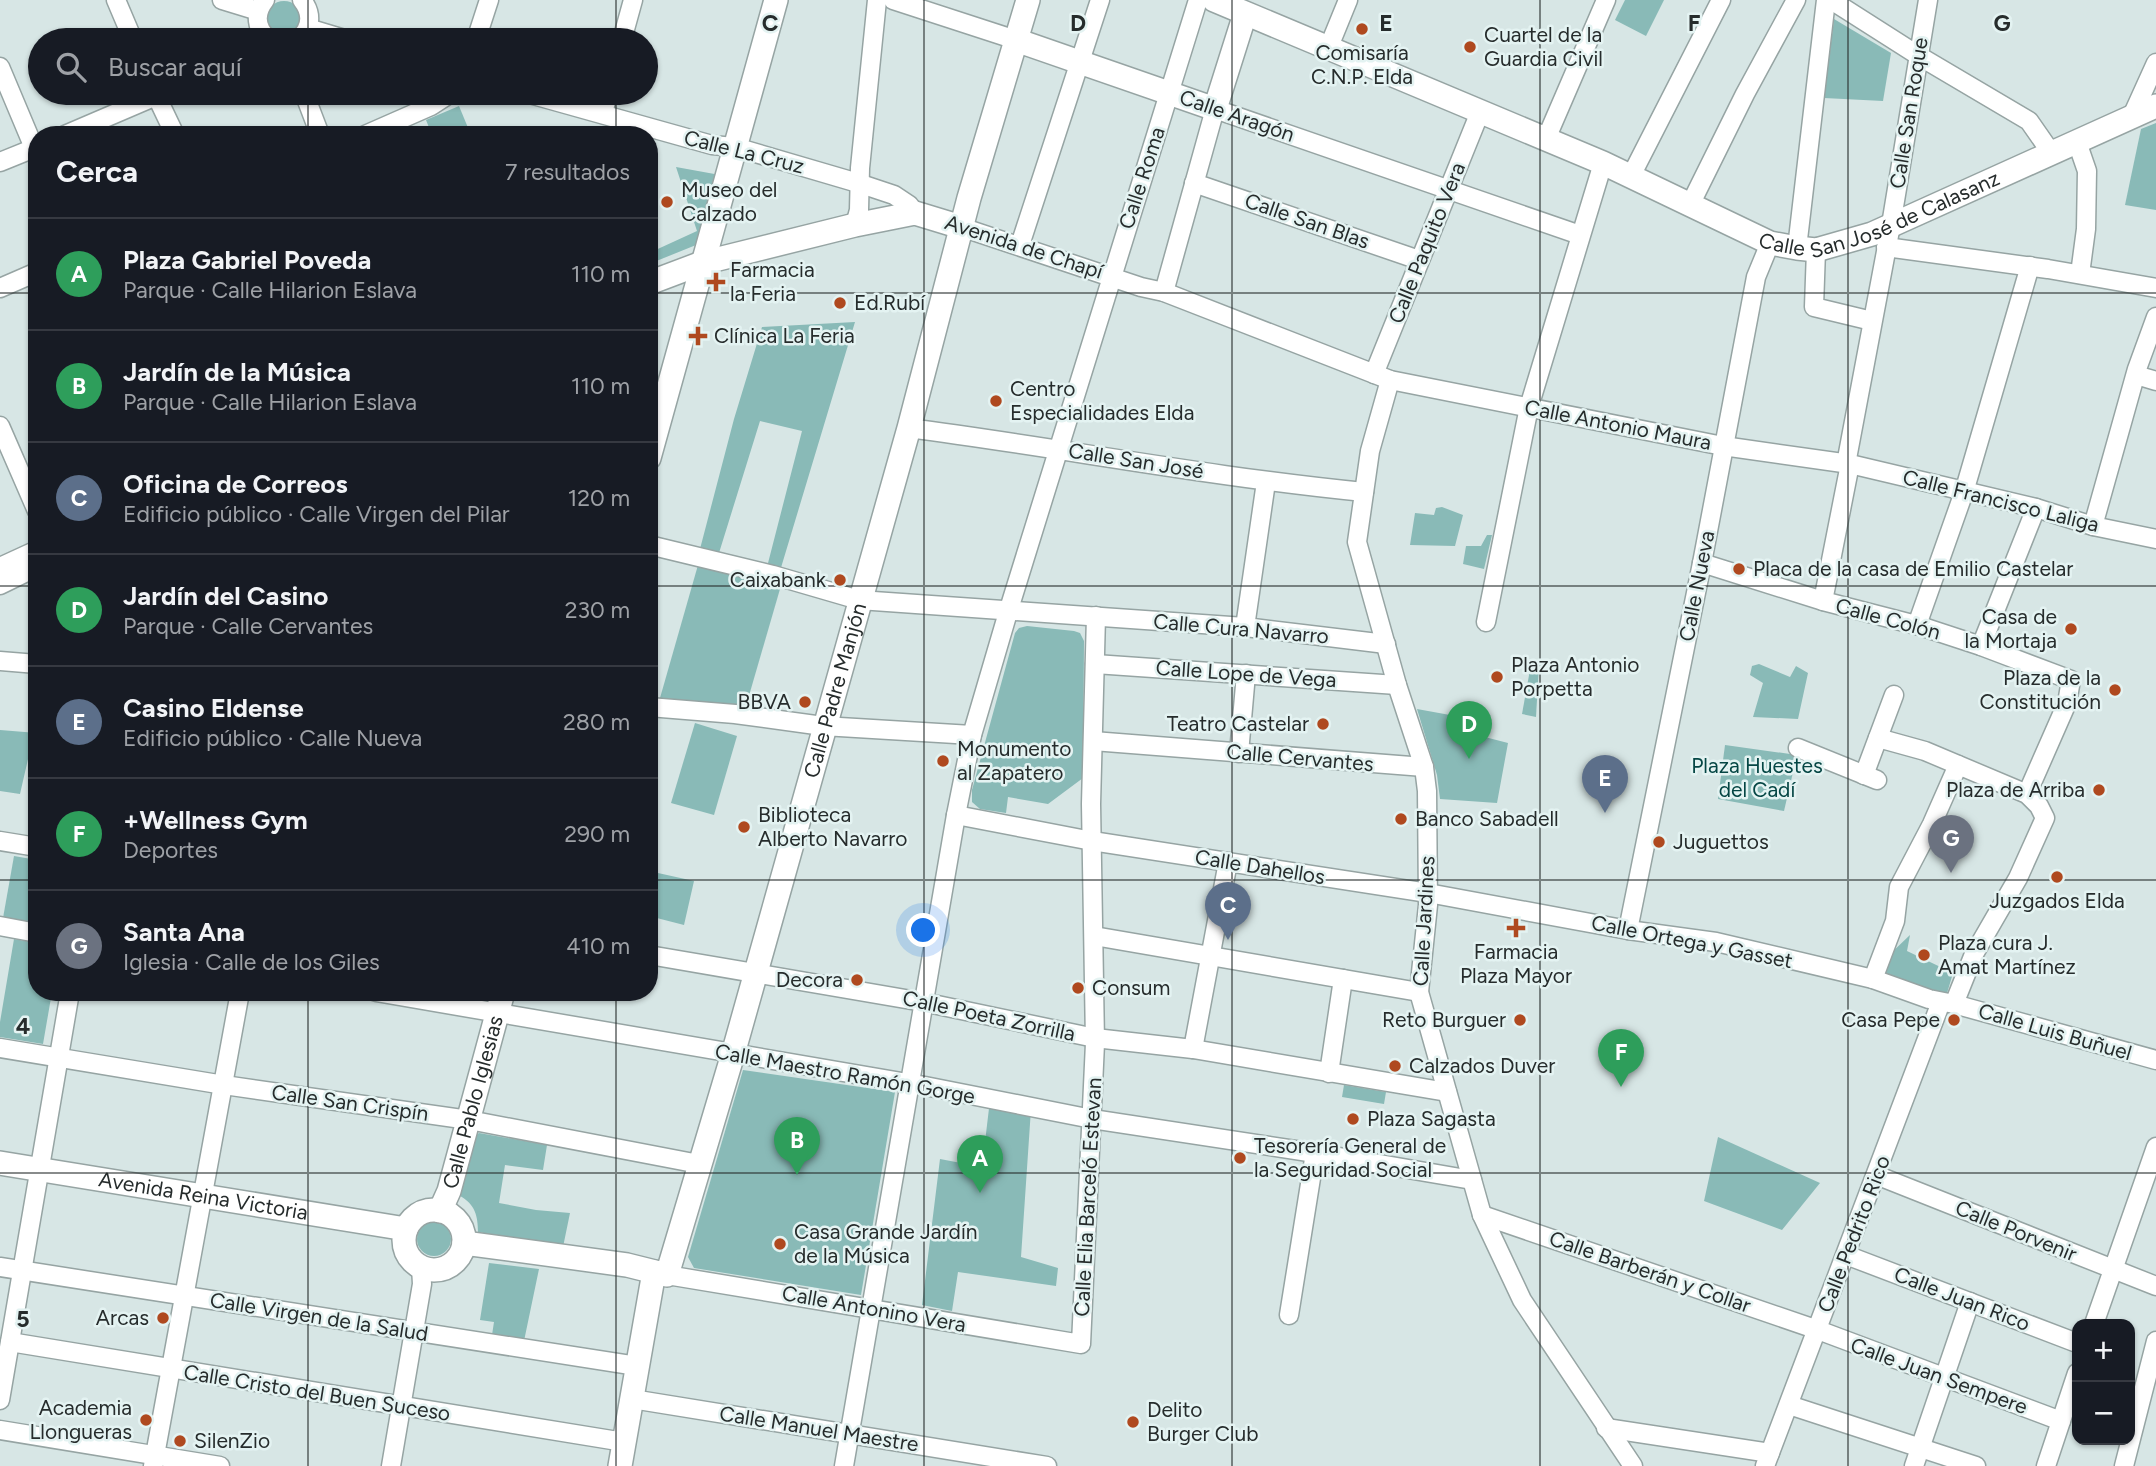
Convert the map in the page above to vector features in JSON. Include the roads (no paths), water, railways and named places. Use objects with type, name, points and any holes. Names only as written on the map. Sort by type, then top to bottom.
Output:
[{"type":"street","points":[[116,0],[128,28]]},
{"type":"street","points":[[222,0],[262,6],[260,28]]},
{"type":"street","points":[[480,28],[489,0]]},
{"type":"street","points":[[625,28],[633,0]]},
{"type":"street","points":[[658,425],[776,0]]},
{"type":"street","points":[[855,225],[859,210],[858,183],[877,0]]},
{"type":"street","name":"Calle Aragón","points":[[893,0],[1078,61],[1580,235]]},
{"type":"street","name":"Calle Padre Manjón","points":[[620,1466],[637,1366],[660,1273],[699,1164],[733,1054],[909,428],[961,227],[1028,0]]},
{"type":"street","points":[[1020,245],[1100,0]]},
{"type":"street","name":"Calle Roma","points":[[844,1466],[923,1002],[972,735],[1198,0]]},
{"type":"street","points":[[1214,0],[1247,7],[1301,38]]},
{"type":"street","points":[[1328,49],[1348,0]]},
{"type":"street","points":[[1546,139],[1606,0]]},
{"type":"street","points":[[1631,176],[1721,0]]},
{"type":"street","points":[[1690,205],[1745,94],[1796,0]]},
{"type":"street","points":[[1872,321],[1814,307],[1806,249],[1828,0],[1857,7],[1919,56],[2029,121],[2052,154]]},
{"type":"street","name":"Calle San Roque","points":[[1823,601],[1889,236],[1928,0]]},
{"type":"street","points":[[305,28],[309,14],[306,2]]},
{"type":"street","points":[[1164,292],[1215,109],[1247,7]]},
{"type":"street","points":[[1231,57],[1264,34],[1301,38]]},
{"type":"street","name":"Calle San José de Calasanz","points":[[1301,38],[1603,163],[1770,243],[1806,249],[1872,234],[1889,236],[2052,154],[2156,106]]},
{"type":"street","points":[[2132,116],[2156,63]]},
{"type":"street","points":[[0,67],[28,132]]},
{"type":"street","points":[[85,126],[133,105]]},
{"type":"street","points":[[163,105],[171,126]]},
{"type":"street","points":[[309,105],[317,126]]},
{"type":"street","points":[[385,126],[433,105]]},
{"type":"street","name":"Calle La Cruz","points":[[570,105],[645,126]]},
{"type":"street","points":[[603,114],[605,105]]},
{"type":"street","name":"Calle Paquito Vera","points":[[1382,377],[1419,260],[1480,112]]},
{"type":"street","name":"Calle La Cruz","points":[[658,130],[712,145],[735,147],[858,183],[894,195],[909,205],[915,213]]},
{"type":"street","points":[[2077,142],[2087,171],[2086,229],[2080,274]]},
{"type":"street","points":[[0,162],[28,153]]},
{"type":"street","points":[[1486,622],[1529,407],[1603,163]]},
{"type":"street","name":"Calle San Blas","points":[[1194,183],[1419,260]]},
{"type":"street","name":"Avenida de Chapí","points":[[658,279],[702,262],[915,213],[1112,275],[1141,287],[1164,292],[1382,377]]},
{"type":"street","points":[[1889,236],[2030,267],[2156,288]]},
{"type":"street","name":"Calle Nueva","points":[[1628,930],[1756,277],[1770,243]]},
{"type":"street","points":[[1917,625],[1964,492],[2030,267]]},
{"type":"street","points":[[0,288],[28,276]]},
{"type":"street","points":[[2093,526],[2136,375],[2156,317]]},
{"type":"street","points":[[2136,375],[2156,381]]},
{"type":"street","name":"Calle Antonio Maura","points":[[1382,377],[1723,446],[1848,464]]},
{"type":"street","name":"Calle Jardines","points":[[1382,377],[1357,542],[1397,685],[1424,767],[1427,791],[1428,893],[1419,992],[1482,1215],[1522,1300],[1633,1466]]},
{"type":"street","points":[[0,426],[28,490]]},
{"type":"street","name":"Calle San José","points":[[909,428],[1266,482],[1364,492]]},
{"type":"street","name":"Calle Francisco Laliga","points":[[1848,464],[2036,508],[2093,526],[2156,539]]},
{"type":"street","points":[[1245,627],[1266,482]]},
{"type":"street","points":[[1981,646],[2036,508]]},
{"type":"street","name":"Calle Cura Navarro","points":[[658,547],[773,575],[859,600],[1245,627],[1387,644]]},
{"type":"street","points":[[0,567],[28,554]]},
{"type":"street","name":"Calle Colón","points":[[1702,563],[1823,601],[1917,625],[2071,680],[2067,704],[2027,794]]},
{"type":"street","points":[[0,584],[28,571]]},
{"type":"street","name":"Calle Elia Barceló Estevan","points":[[1081,1344],[1095,1038],[1093,741],[1096,616]]},
{"type":"street","points":[[0,661],[28,663]]},
{"type":"street","name":"Calle Lope de Vega","points":[[1095,664],[1397,685]]},
{"type":"street","points":[[1240,753],[1246,674]]},
{"type":"street","points":[[1798,748],[1871,777],[1878,737],[1894,695]]},
{"type":"street","points":[[658,708],[735,714],[824,726],[972,735]]},
{"type":"street","points":[[1878,737],[1926,751],[2027,794]]},
{"type":"street","name":"Calle Cervantes","points":[[1093,741],[1424,767]]},
{"type":"street","points":[[1874,979],[1895,921],[1899,887],[1932,824],[1958,765]]},
{"type":"street","name":"Calle Pedrito Rico","points":[[1768,1460],[1877,1175],[1947,1003],[2018,878],[2045,818],[2039,806],[2027,794]]},
{"type":"street","name":"Calle Dahellos","points":[[956,815],[1093,841],[1428,893]]},
{"type":"street","points":[[0,841],[28,846]]},
{"type":"street","points":[[1193,1049],[1228,862]]},
{"type":"street","name":"Calle Ortega y Gasset","points":[[1428,893],[1628,930],[1716,942],[1874,979],[1947,1003]]},
{"type":"street","points":[[0,926],[28,931]]},
{"type":"street","points":[[1094,936],[1419,992]]},
{"type":"street","name":"Calle Poeta Zorrilla","points":[[658,957],[923,1002],[1095,1038],[1193,1049],[1329,1073]]},
{"type":"street","points":[[1343,979],[1329,1073],[1447,1092]]},
{"type":"street","points":[[0,1399],[68,1001]]},
{"type":"street","points":[[153,1461],[238,1001]]},
{"type":"street","name":"Calle Maestro Ramón Gorge","points":[[500,1002],[733,1054],[909,1083],[1092,1119],[1315,1153]]},
{"type":"street","name":"Calle Pablo Iglesias","points":[[440,1211],[449,1191],[500,1002]]},
{"type":"street","name":"Calle Luis Buñuel","points":[[1947,1003],[2156,1060]]},
{"type":"street","name":"Calle San Crispín","points":[[0,1048],[224,1085],[469,1120],[699,1164]]},
{"type":"street","points":[[2096,1319],[2156,1147]]},
{"type":"street","points":[[1289,1315],[1315,1153],[1472,1180]]},
{"type":"street","name":"Avenida Reina Victoria","points":[[0,1163],[406,1229]]},
{"type":"street","name":"Calle Porvenir","points":[[1877,1175],[2156,1286]]},
{"type":"street","points":[[440,1211],[457,1221],[464,1235],[464,1242],[456,1260],[449,1266],[440,1270],[421,1267],[408,1255],[404,1238],[406,1229],[416,1216],[424,1212],[440,1211]]},
{"type":"street","name":"Calle Barberán y Collar","points":[[1482,1215],[1818,1330]]},
{"type":"street","points":[[464,1242],[627,1265],[660,1273]]},
{"type":"street","name":"Calle Juan Rico","points":[[1846,1255],[2072,1341]]},
{"type":"street","name":"Calle Virgen de la Salud","points":[[0,1267],[637,1366]]},
{"type":"street","points":[[391,1466],[422,1284],[421,1267]]},
{"type":"street","name":"Calle Antonino Vera","points":[[660,1273],[1081,1344]]},
{"type":"street","points":[[1914,1466],[1970,1302]]},
{"type":"street","name":"Calle Juan Sempere","points":[[1818,1330],[2061,1421]]},
{"type":"street","points":[[2124,1466],[2156,1341]]},
{"type":"street","name":"Calle Cristo del Buen Suceso","points":[[10,1342],[624,1442]]},
{"type":"street","points":[[2046,1466],[2074,1382]]},
{"type":"street","name":"Calle Manuel Maestre","points":[[632,1399],[1047,1466]]},
{"type":"street","points":[[1789,1405],[1976,1466]]},
{"type":"street","points":[[1606,1427],[1768,1460]]},
{"type":"street","points":[[0,1430],[153,1461],[220,1466]]},
{"type":"street","points":[[1614,1466],[1619,1446]]},
{"type":"place","name":"Comisaría C.N.P. Elda","points":[[1362,29]]},
{"type":"place","name":"Cuartel de la Guardia Civil","points":[[1470,47]]},
{"type":"place","name":"Museo del Calzado","points":[[667,202]]},
{"type":"place","name":"Farmacia la Feria","points":[[716,282]]},
{"type":"place","name":"Ed.Rubí","points":[[840,303]]},
{"type":"place","name":"Clínica La Feria","points":[[698,336]]},
{"type":"place","name":"Centro Especialidades Elda","points":[[996,401]]},
{"type":"place","name":"Placa de la casa de Emilio Castelar","points":[[1739,569]]},
{"type":"place","name":"Caixabank","points":[[840,580]]},
{"type":"place","name":"Casa de la Mortaja","points":[[2071,629]]},
{"type":"place","name":"Plaza Antonio Porpetta","points":[[1497,677]]},
{"type":"place","name":"Plaza de la Constitución","points":[[2115,690]]},
{"type":"place","name":"BBVA","points":[[805,702]]},
{"type":"place","name":"Teatro Castelar","points":[[1323,724]]},
{"type":"place","name":"Jardín del Casino","points":[[1469,759]]},
{"type":"place","name":"Monumento al Zapatero","points":[[943,761]]},
{"type":"place","name":"Plaza de Arriba","points":[[2099,790]]},
{"type":"place","name":"Casino Eldense","points":[[1605,813]]},
{"type":"place","name":"Banco Sabadell","points":[[1401,819]]},
{"type":"place","name":"Biblioteca Alberto Navarro","points":[[744,827]]},
{"type":"place","name":"Juguettos","points":[[1659,842]]},
{"type":"place","name":"Santa Ana","points":[[1951,873]]},
{"type":"place","name":"Juzgados Elda","points":[[2057,877]]},
{"type":"place","name":"Farmacia Plaza Mayor","points":[[1516,928]]},
{"type":"place","name":"Oficina de Correos","points":[[1228,940]]},
{"type":"place","name":"Plaza cura J. Amat Martínez","points":[[1924,955]]},
{"type":"place","name":"Decora","points":[[857,980]]},
{"type":"place","name":"Consum","points":[[1078,988]]},
{"type":"place","name":"Reto Burguer","points":[[1520,1020]]},
{"type":"place","name":"Casa Pepe","points":[[1954,1020]]},
{"type":"place","name":"Calzados Duver","points":[[1395,1066]]},
{"type":"place","name":"+Wellness Gym","points":[[1621,1087]]},
{"type":"place","name":"Plaza Sagasta","points":[[1353,1119]]},
{"type":"place","name":"Tesorería General de la Seguridad Social","points":[[1240,1158]]},
{"type":"place","name":"Jardín de la Música","points":[[797,1175]]},
{"type":"place","name":"Plaza Gabriel Poveda","points":[[980,1193]]},
{"type":"place","name":"Casa Grande Jardín de la Música","points":[[780,1244]]},
{"type":"place","name":"Arcas","points":[[163,1318]]},
{"type":"place","name":"Academia Llongueras","points":[[146,1420]]},
{"type":"place","name":"Delito Burger Club","points":[[1133,1422]]},
{"type":"place","name":"SilenZio","points":[[180,1441]]},
{"type":"park label","name":"Plaza Huestes del Cadí","points":[[1757,778]]}]
